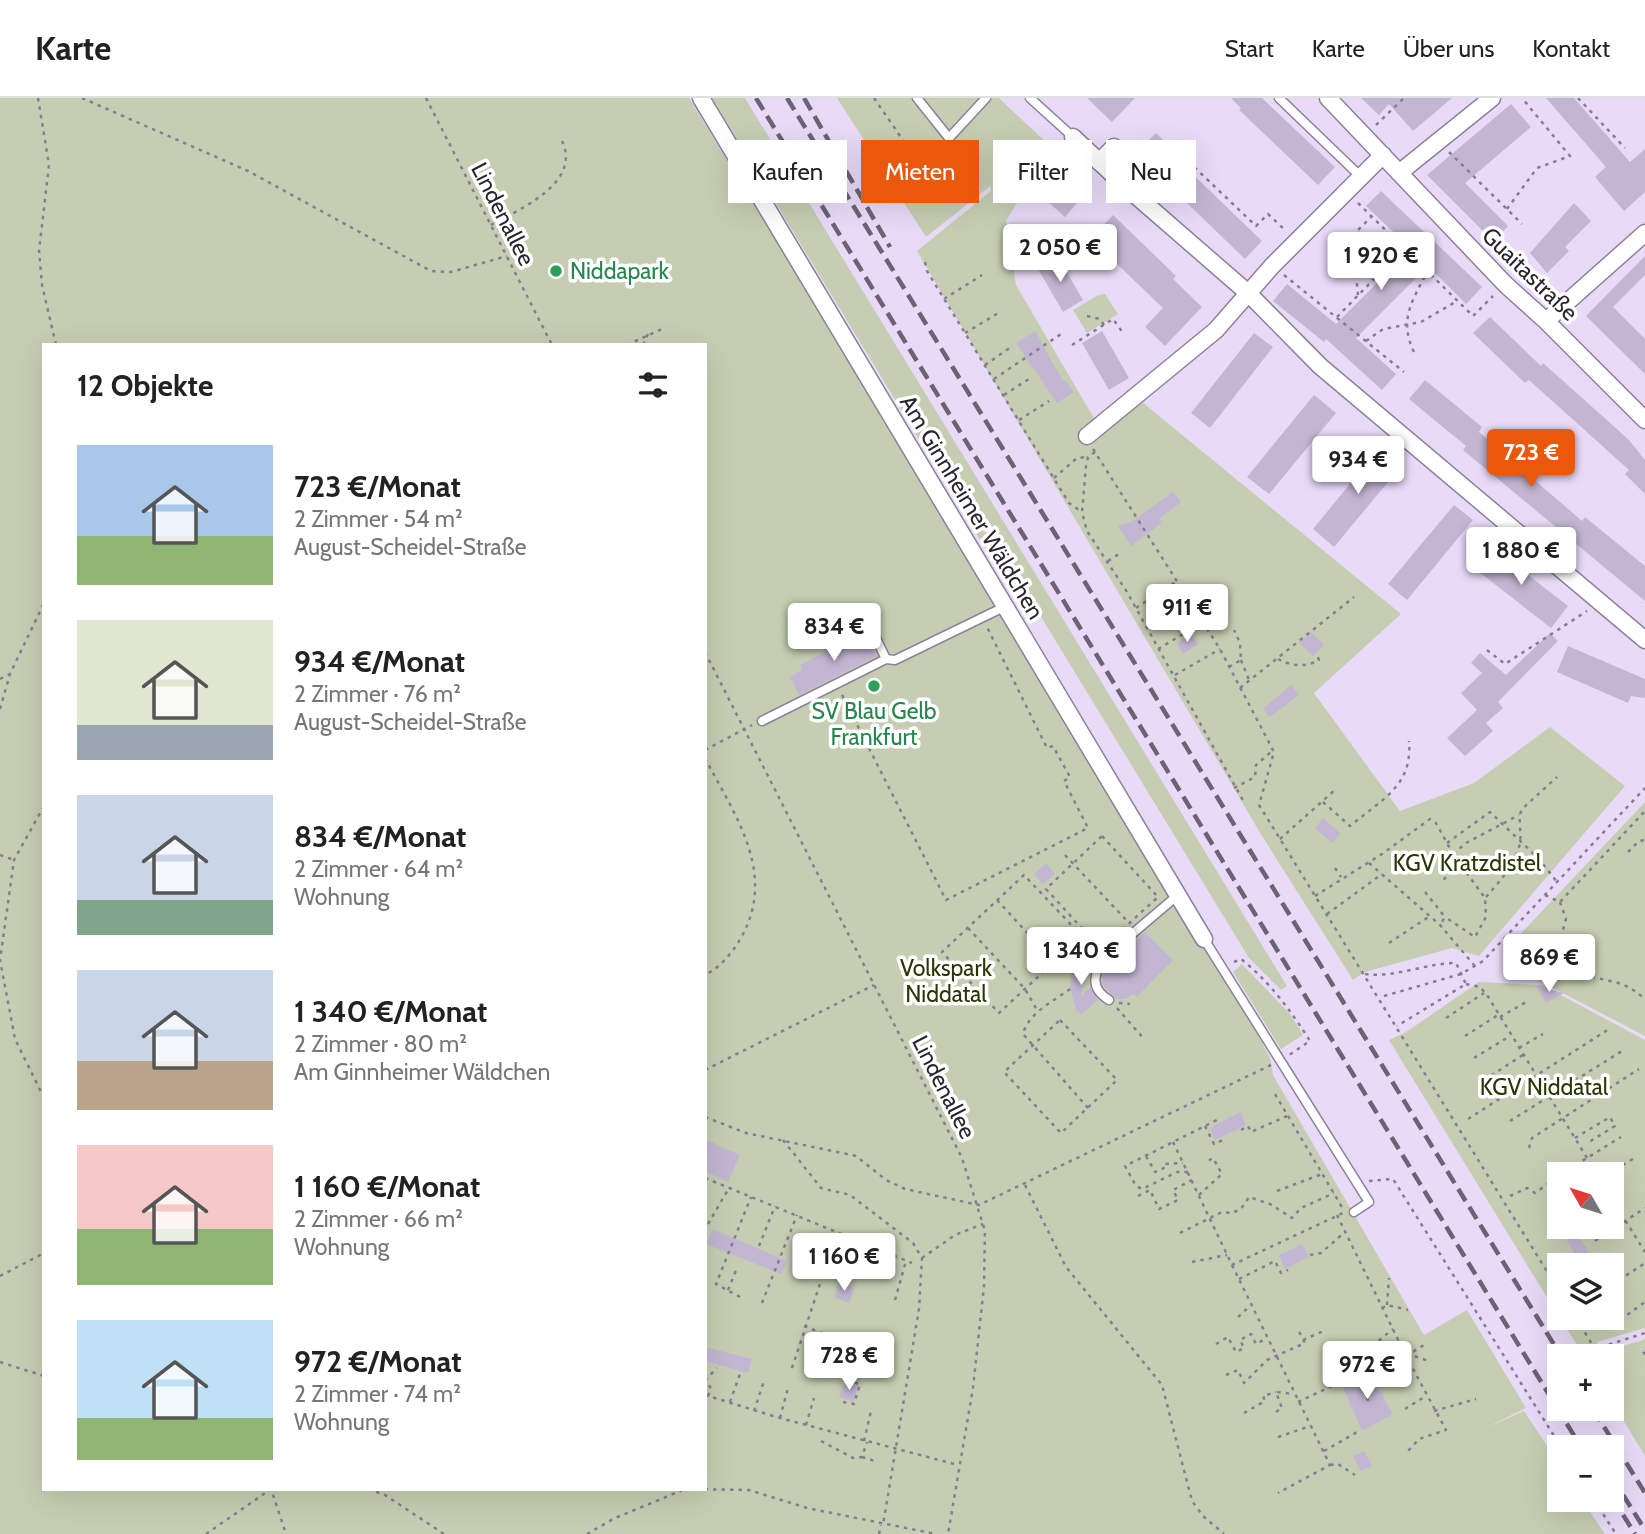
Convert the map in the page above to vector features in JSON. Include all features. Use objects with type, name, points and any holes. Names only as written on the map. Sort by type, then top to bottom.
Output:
[{"type":"street","name":"Am Ginnheimer Wäldchen","points":[[701,98],[1204,939]]},
{"type":"street","name":"Guaitastraße","points":[[1328,98],[1506,285],[1645,420]]},
{"type":"street","points":[[1399,173],[1492,98]]},
{"type":"street","points":[[1073,137],[1248,293],[1320,366],[1598,604],[1645,640]]},
{"type":"street","points":[[1099,162],[1106,155]]},
{"type":"street","points":[[1087,436],[1216,330],[1296,240],[1383,155]]},
{"type":"street","points":[[1546,321],[1645,233]]},
{"type":"lane","points":[[917,98],[948,138],[986,98]]},
{"type":"lane","points":[[1030,98],[1073,137]]},
{"type":"lane","points":[[1279,98],[1360,176]]},
{"type":"lane","points":[[762,721],[836,683],[887,659],[895,660],[1004,607]]},
{"type":"lane","points":[[872,628],[887,659]]},
{"type":"lane","points":[[1111,1001],[1097,991],[1096,970],[1178,895]]},
{"type":"lane","points":[[1204,939],[1283,1059],[1369,1202],[1354,1212]]},
{"type":"path","points":[[38,98],[49,165],[40,262],[42,285],[56,343]]},
{"type":"path","points":[[82,98],[248,171],[431,271],[451,272],[507,256]]},
{"type":"path","name":"Lindenallee","points":[[426,98],[551,343]]},
{"type":"path","points":[[874,98],[920,165],[948,138]]},
{"type":"path","points":[[1365,135],[1404,98]]},
{"type":"path","points":[[1507,209],[1536,168],[1570,156],[1521,98]]},
{"type":"path","points":[[1578,98],[1625,148]]},
{"type":"path","points":[[491,225],[525,206],[556,182],[568,157],[562,141]]},
{"type":"path","points":[[1439,142],[1522,224]]},
{"type":"path","points":[[1196,169],[1256,226],[1268,214],[1296,240]]},
{"type":"path","points":[[1345,191],[1473,316],[1506,285]]},
{"type":"path","points":[[1358,295],[1355,263],[1350,250],[1357,231],[1372,216]]},
{"type":"path","points":[[1355,263],[1363,253],[1364,242],[1357,231]]},
{"type":"path","points":[[1338,317],[1405,247]]},
{"type":"path","points":[[925,262],[944,299],[1069,503],[1082,512]]},
{"type":"path","points":[[1272,266],[1404,372]]},
{"type":"path","points":[[1414,352],[1406,336],[1405,324],[1428,270]]},
{"type":"path","points":[[944,299],[982,275]]},
{"type":"path","points":[[1366,341],[1383,329],[1421,322],[1458,300]]},
{"type":"path","points":[[965,333],[1000,312]]},
{"type":"path","points":[[1087,316],[1100,319],[1104,325]]},
{"type":"path","points":[[1072,345],[1113,320],[1123,333]]},
{"type":"path","points":[[631,343],[662,329]]},
{"type":"path","points":[[994,379],[1064,331]]},
{"type":"path","points":[[644,343],[648,334]]},
{"type":"path","points":[[985,365],[1011,347]]},
{"type":"path","points":[[1004,395],[1032,377]]},
{"type":"path","points":[[1019,420],[1049,401]]},
{"type":"path","points":[[1087,436],[1220,649],[1273,750],[1259,805],[1547,1271]]},
{"type":"path","points":[[1054,478],[1077,458],[1088,457],[1095,452]]},
{"type":"path","points":[[1088,457],[1082,512],[1091,540],[1108,561],[1136,608],[1245,804]]},
{"type":"path","points":[[1108,561],[1122,552]]},
{"type":"path","points":[[1136,608],[1177,581]]},
{"type":"path","points":[[1240,688],[1354,597]]},
{"type":"path","points":[[1487,650],[1506,664],[1598,604]]},
{"type":"path","points":[[0,709],[10,674],[42,607]]},
{"type":"path","points":[[836,683],[946,900],[1088,828],[1064,780],[1070,777],[1053,746],[1047,748],[983,618]]},
{"type":"path","points":[[1158,649],[1203,622]]},
{"type":"path","points":[[1234,630],[1241,643],[1241,660],[1250,680]]},
{"type":"path","points":[[1175,675],[1220,649]]},
{"type":"path","points":[[1277,659],[1288,665],[1308,664],[1319,660],[1316,653]]},
{"type":"path","name":"Lindenallee","points":[[707,656],[962,1158],[979,1205],[983,1224],[984,1286],[976,1362],[948,1534]]},
{"type":"path","points":[[1229,667],[1241,660]]},
{"type":"path","points":[[0,679],[10,674]]},
{"type":"path","points":[[707,749],[762,721]]},
{"type":"path","points":[[1323,802],[1350,826],[1401,782],[1408,771],[1409,741]]},
{"type":"path","points":[[1234,788],[1255,777],[1256,765],[1273,750]]},
{"type":"path","points":[[707,762],[752,850],[756,889],[752,910],[741,939],[720,966],[707,974]]},
{"type":"path","points":[[1453,854],[1501,823],[1519,815],[1557,777]]},
{"type":"path","points":[[1384,996],[1461,974],[1483,961],[1645,788]]},
{"type":"path","points":[[1280,839],[1336,789]]},
{"type":"path","points":[[42,810],[14,860],[0,960],[15,1039],[42,1094]]},
{"type":"path","points":[[1560,902],[1645,811]]},
{"type":"path","points":[[1447,843],[1490,812],[1539,859],[1557,882]]},
{"type":"path","points":[[1485,898],[1509,870],[1520,843],[1519,815]]},
{"type":"path","points":[[1315,896],[1430,819],[1436,823],[1456,859],[1485,898],[1486,918],[1475,937],[1445,917],[1425,892]]},
{"type":"path","points":[[1102,836],[1158,897],[1101,949],[1046,889],[1073,864],[1102,836]]},
{"type":"path","points":[[1628,852],[1639,841],[1645,840]]},
{"type":"path","points":[[0,855],[14,860]]},
{"type":"path","points":[[1065,855],[1136,931]]},
{"type":"path","points":[[1444,880],[1456,859]]},
{"type":"path","points":[[1368,862],[1440,925],[1474,965]]},
{"type":"path","points":[[1335,868],[1342,878]]},
{"type":"path","points":[[1326,914],[1382,874]]},
{"type":"path","points":[[1082,936],[999,1013],[942,952],[1024,875],[1082,936],[1104,960]]},
{"type":"path","points":[[1545,895],[1560,902],[1566,919],[1559,945],[1571,967],[1584,976],[1624,985],[1645,999]]},
{"type":"path","points":[[997,900],[1054,962]]},
{"type":"path","points":[[1389,943],[1430,916]]},
{"type":"path","points":[[1440,925],[1445,917]]},
{"type":"path","points":[[968,928],[1025,989],[1038,1012]]},
{"type":"path","points":[[707,1118],[724,1127],[856,1156],[886,1180],[905,1189],[979,1205],[1283,1059],[1310,1041],[1293,1015],[1244,961]]},
{"type":"path","points":[[1365,974],[1377,976],[1437,963],[1456,963],[1466,984]]},
{"type":"path","points":[[1397,1026],[1466,984],[1475,984],[1485,993],[1590,1162]]},
{"type":"path","points":[[707,1069],[874,985]]},
{"type":"path","points":[[1070,989],[1038,1012],[1026,1024],[1023,1034],[1088,1108]]},
{"type":"path","points":[[1446,1018],[1485,993]]},
{"type":"path","points":[[1111,1001],[1144,1039]]},
{"type":"path","points":[[1465,1036],[1528,1001]]},
{"type":"path","points":[[1060,1020],[1117,1080],[1061,1133],[1004,1072],[1032,1047],[1060,1020]]},
{"type":"path","points":[[1468,1119],[1609,1029]]},
{"type":"path","points":[[1519,1048],[1544,1034]]},
{"type":"path","points":[[1474,1059],[1511,1035]]},
{"type":"path","points":[[1510,1121],[1622,1051]]},
{"type":"path","points":[[1484,1080],[1523,1055]]},
{"type":"path","points":[[1529,1148],[1532,1138],[1639,1069]]},
{"type":"path","points":[[1233,1265],[1345,1212],[1275,1094]]},
{"type":"path","points":[[1241,1130],[1248,1126],[1251,1132],[1287,1116]]},
{"type":"path","points":[[1575,1138],[1610,1117],[1615,1126],[1589,1142]]},
{"type":"path","points":[[1188,1172],[1177,1172],[1142,1189],[1136,1186],[1125,1166],[1217,1120]]},
{"type":"path","points":[[1205,1126],[1214,1144],[1225,1139]]},
{"type":"path","points":[[1581,1162],[1621,1137]]},
{"type":"path","points":[[783,1140],[821,1188],[850,1195],[913,1243],[922,1258],[919,1309],[880,1534]]},
{"type":"path","points":[[1173,1142],[1330,1465]]},
{"type":"path","points":[[1146,1156],[1154,1172],[1166,1167],[1165,1164],[1183,1163]]},
{"type":"path","points":[[1624,1164],[1636,1157]]},
{"type":"path","points":[[1199,1195],[1222,1174],[1213,1158],[1206,1162]]},
{"type":"path","points":[[1277,1191],[1323,1174]]},
{"type":"path","points":[[707,1178],[912,1263]]},
{"type":"path","points":[[1355,1181],[1393,1179],[1553,1435]]},
{"type":"path","points":[[1138,1196],[1150,1190],[1158,1209],[1178,1200],[1173,1190],[1192,1180]]},
{"type":"path","points":[[1510,1196],[1527,1188],[1535,1193],[1547,1184]]},
{"type":"path","points":[[1025,1185],[1066,1267],[1162,1385],[1192,1501],[1203,1516],[1224,1534]]},
{"type":"path","points":[[708,1224],[729,1188]]},
{"type":"path","points":[[1180,1233],[1209,1217],[1241,1209],[1249,1197],[1270,1204],[1292,1218],[1301,1209],[1334,1193]]},
{"type":"path","points":[[740,1297],[716,1284],[751,1197]]},
{"type":"path","points":[[760,1246],[775,1206]]},
{"type":"path","points":[[1595,1241],[1645,1208]]},
{"type":"path","points":[[762,1303],[797,1215]]},
{"type":"path","points":[[1337,1215],[1392,1329],[1446,1430],[1419,1439],[1408,1451]]},
{"type":"path","points":[[1625,1220],[1645,1252]]},
{"type":"path","points":[[922,1258],[955,1235],[983,1224]]},
{"type":"path","points":[[823,1277],[842,1232]]},
{"type":"path","points":[[1310,1255],[1321,1253],[1345,1232]]},
{"type":"path","points":[[848,1282],[864,1241]]},
{"type":"path","points":[[876,1275],[886,1251]]},
{"type":"path","points":[[0,1276],[42,1254]]},
{"type":"path","points":[[1192,1262],[1227,1255]]},
{"type":"path","points":[[895,1300],[906,1261]]},
{"type":"path","points":[[1239,1279],[1275,1261],[1281,1273],[1288,1270]]},
{"type":"path","points":[[1624,1277],[1645,1263]]},
{"type":"path","points":[[728,1290],[737,1268]]},
{"type":"path","points":[[1387,1305],[1389,1278]]},
{"type":"path","points":[[792,1368],[820,1284]]},
{"type":"path","points":[[1624,1317],[1645,1302]]},
{"type":"path","points":[[1238,1317],[1251,1305]]},
{"type":"path","points":[[1382,1308],[1387,1305],[1408,1310]]},
{"type":"path","points":[[804,1326],[866,1350]]},
{"type":"path","points":[[1226,1375],[1238,1370],[1244,1383],[1260,1365],[1305,1343],[1297,1328]]},
{"type":"path","points":[[1371,1346],[1392,1329]]},
{"type":"path","points":[[1303,1340],[1326,1330]]},
{"type":"path","points":[[1583,1330],[1595,1349],[1645,1333]]},
{"type":"path","points":[[1216,1343],[1228,1337],[1236,1352],[1244,1348],[1240,1340],[1251,1334],[1256,1344],[1267,1338]]},
{"type":"path","points":[[1298,1402],[1355,1375],[1406,1356],[1424,1345]]},
{"type":"path","points":[[843,1402],[854,1404],[860,1384],[849,1381],[856,1352]]},
{"type":"path","points":[[1406,1356],[1429,1361]]},
{"type":"path","points":[[0,1362],[42,1375]]},
{"type":"path","points":[[707,1378],[717,1368]]},
{"type":"path","points":[[730,1402],[740,1374]]},
{"type":"path","points":[[1355,1375],[1370,1404]]},
{"type":"path","points":[[754,1411],[764,1381]]},
{"type":"path","points":[[780,1418],[788,1388]]},
{"type":"path","points":[[1244,1413],[1265,1401],[1263,1396],[1276,1392],[1294,1394]]},
{"type":"path","points":[[1276,1392],[1282,1408],[1276,1412]]},
{"type":"path","points":[[707,1395],[754,1411],[959,1465]]},
{"type":"path","points":[[1405,1409],[1426,1396]]},
{"type":"path","points":[[806,1425],[814,1398]]},
{"type":"path","points":[[1434,1411],[1476,1399]]},
{"type":"path","points":[[862,1457],[871,1410]]},
{"type":"path","points":[[1278,1437],[1310,1426]]},
{"type":"path","points":[[1324,1451],[1359,1431]]},
{"type":"path","points":[[821,1441],[853,1458],[862,1457],[878,1462]]},
{"type":"path","points":[[1278,1493],[1330,1465],[1338,1464],[1355,1475]]},
{"type":"path","points":[[707,1489],[749,1490],[882,1525],[936,1534]]},
{"type":"path","points":[[206,1534],[268,1491]]},
{"type":"path","points":[[272,1491],[285,1534]]},
{"type":"path","points":[[374,1491],[385,1495],[444,1534]]},
{"type":"path","points":[[587,1534],[615,1518],[680,1491]]},
{"type":"path","points":[[1602,1512],[1616,1534]]},
{"type":"green space","name":"Volkspark Niddatal","points":[[0,98],[689,98],[728,162],[728,203],[753,203],[762,218],[769,215],[1249,1017],[1270,1058],[1273,1075],[1424,1335],[1467,1310],[1526,1408],[1486,1428],[1524,1411],[1547,1446],[1547,1512],[1590,1512],[1605,1534],[0,1534]]},
{"type":"green space","points":[[712,98],[745,98],[771,140],[737,140]]},
{"type":"green space","points":[[837,98],[999,98],[1044,140],[993,140],[993,203],[1017,203],[1006,221],[1016,285],[1102,432],[1142,402],[1401,614],[1314,693],[1400,811],[1474,783],[1550,727],[1625,786],[1479,956],[1452,948],[1365,972],[1353,980],[1262,836],[917,251],[991,191],[990,186],[979,195],[979,140],[864,140]]},
{"type":"green space","points":[[776,203],[809,203],[1287,986],[1281,990],[1249,958],[1021,584],[1004,579]]},
{"type":"green space","points":[[904,203],[969,203],[926,237]]},
{"type":"green space","points":[[1105,294],[1118,314],[1087,333],[1073,310],[1098,295]]},
{"type":"green space","name":"KGV Kratzdistel","points":[[1645,802],[1645,1036],[1532,977],[1511,944]]},
{"type":"green space","points":[[1242,964],[1291,1015],[1303,1035],[1281,1049],[1233,972]]},
{"type":"green space","name":"KGV Niddatal","points":[[1479,982],[1542,985],[1645,1040],[1645,1328],[1597,1344],[1576,1344],[1568,1330],[1624,1330],[1624,1253],[1547,1253],[1547,1297],[1389,1040],[1406,1032]]},
{"type":"green space","name":"KGV Niddatal","points":[[1645,1339],[1645,1456],[1624,1421],[1624,1346]]},
{"type":"building","points":[[1087,98],[1135,98],[1112,122]]},
{"type":"building","points":[[1231,98],[1262,98],[1335,167],[1318,185],[1239,110],[1241,108]]},
{"type":"building","points":[[1361,98],[1452,98],[1413,131],[1389,104],[1379,115]]},
{"type":"building","points":[[1546,98],[1574,98],[1630,162],[1645,149],[1645,192],[1624,211],[1595,177],[1606,167]]},
{"type":"building","points":[[1511,104],[1531,127],[1465,183],[1508,226],[1493,241],[1427,175]]},
{"type":"building","points":[[1156,133],[1163,140],[1149,140]]},
{"type":"building","points":[[1196,177],[1262,241],[1245,259],[1187,203],[1196,203]]},
{"type":"building","points":[[1381,191],[1482,287],[1466,304],[1428,266],[1356,338],[1396,374],[1382,390],[1326,339],[1324,342],[1273,301],[1287,284],[1336,324],[1411,249],[1366,206]]},
{"type":"building","points":[[1049,203],[1077,203],[1065,217]]},
{"type":"building","points":[[1574,203],[1591,221],[1565,247],[1569,251],[1547,273],[1530,253]]},
{"type":"building","points":[[1113,215],[1176,276],[1173,279],[1202,307],[1165,346],[1145,327],[1163,308],[1091,239]]},
{"type":"building","points":[[1645,256],[1645,275],[1613,307],[1645,339],[1645,374],[1586,316]]},
{"type":"building","points":[[1058,257],[1083,300],[1063,312],[1038,269]]},
{"type":"building","points":[[1490,317],[1541,366],[1543,363],[1629,440],[1645,460],[1645,494],[1625,474],[1629,470],[1529,380],[1525,383],[1473,333]]},
{"type":"building","points":[[1035,331],[1063,381],[1065,380],[1074,392],[1057,403],[1016,343]]},
{"type":"building","points":[[1102,331],[1129,378],[1109,390],[1082,343]]},
{"type":"building","points":[[1254,333],[1273,347],[1210,428],[1191,413]]},
{"type":"building","points":[[1425,380],[1482,427],[1479,432],[1582,521],[1585,517],[1645,566],[1645,601],[1463,450],[1466,446],[1409,399]]},
{"type":"building","points":[[1314,395],[1336,413],[1269,494],[1247,477]]},
{"type":"building","points":[[1381,446],[1403,464],[1334,547],[1313,529]]},
{"type":"building","points":[[1173,492],[1181,502],[1159,519],[1162,523],[1131,546],[1118,526],[1131,522]]},
{"type":"building","points":[[1454,505],[1473,520],[1407,600],[1388,584]]},
{"type":"building","points":[[1491,546],[1568,606],[1551,628],[1474,568]]},
{"type":"building","points":[[865,631],[877,656],[799,695],[790,677],[802,670],[800,665]]},
{"type":"building","points":[[1311,632],[1324,645],[1313,656],[1299,643]]},
{"type":"building","points":[[1550,633],[1558,641],[1498,702],[1503,708],[1486,723],[1493,731],[1465,756],[1447,738],[1477,710],[1461,693],[1482,673],[1471,663],[1480,653],[1506,675]]},
{"type":"building","points":[[1192,634],[1198,644],[1183,654],[1177,643]]},
{"type":"building","points":[[1568,646],[1645,679],[1645,698],[1631,696],[1628,703],[1557,672]]},
{"type":"building","points":[[1291,685],[1299,695],[1270,717],[1263,709]]},
{"type":"building","points":[[1323,818],[1340,833],[1332,843],[1315,828]]},
{"type":"building","points":[[1046,863],[1055,874],[1043,884],[1034,874]]},
{"type":"building","points":[[1145,932],[1173,960],[1137,997],[1133,994],[1125,999],[1116,999],[1102,984],[1104,972]]},
{"type":"building","points":[[1074,956],[1087,963],[1081,996],[1090,987],[1098,1000],[1081,1015],[1078,1010],[1077,1014],[1070,987]]},
{"type":"building","points":[[1536,986],[1564,993],[1546,1003]]},
{"type":"building","points":[[1240,1112],[1246,1125],[1215,1140],[1210,1128]]},
{"type":"building","points":[[707,1140],[740,1155],[728,1182],[707,1172]]},
{"type":"building","points":[[713,1229],[787,1261],[781,1274],[707,1244]]},
{"type":"building","points":[[1580,1239],[1589,1253],[1574,1253],[1567,1241]]},
{"type":"building","points":[[1302,1244],[1309,1257],[1285,1269],[1279,1255]]},
{"type":"building","points":[[839,1283],[854,1288],[849,1303],[834,1297]]},
{"type":"building","points":[[707,1348],[752,1359],[748,1373],[707,1362]]},
{"type":"building","points":[[1369,1372],[1393,1414],[1362,1431],[1342,1385]]},
{"type":"building","points":[[846,1382],[858,1385],[854,1402],[839,1397]]},
{"type":"building","points":[[1364,1451],[1372,1466],[1361,1471],[1353,1456]]},
{"type":"railway","points":[[756,98],[1574,1435]]},
{"type":"railway","points":[[787,98],[1554,1344]]},
{"type":"railway","points":[[804,98],[890,247]]},
{"type":"railway","points":[[1600,1421],[1645,1493]]},
{"type":"railway","points":[[1624,1496],[1645,1530]]},
{"type":"railway","points":[[1621,1512],[1635,1534]]},
{"type":"place","name":"Niddapark","points":[[556,271]]},
{"type":"place","name":"SV Blau Gelb Frankfurt","points":[[874,686]]}]
